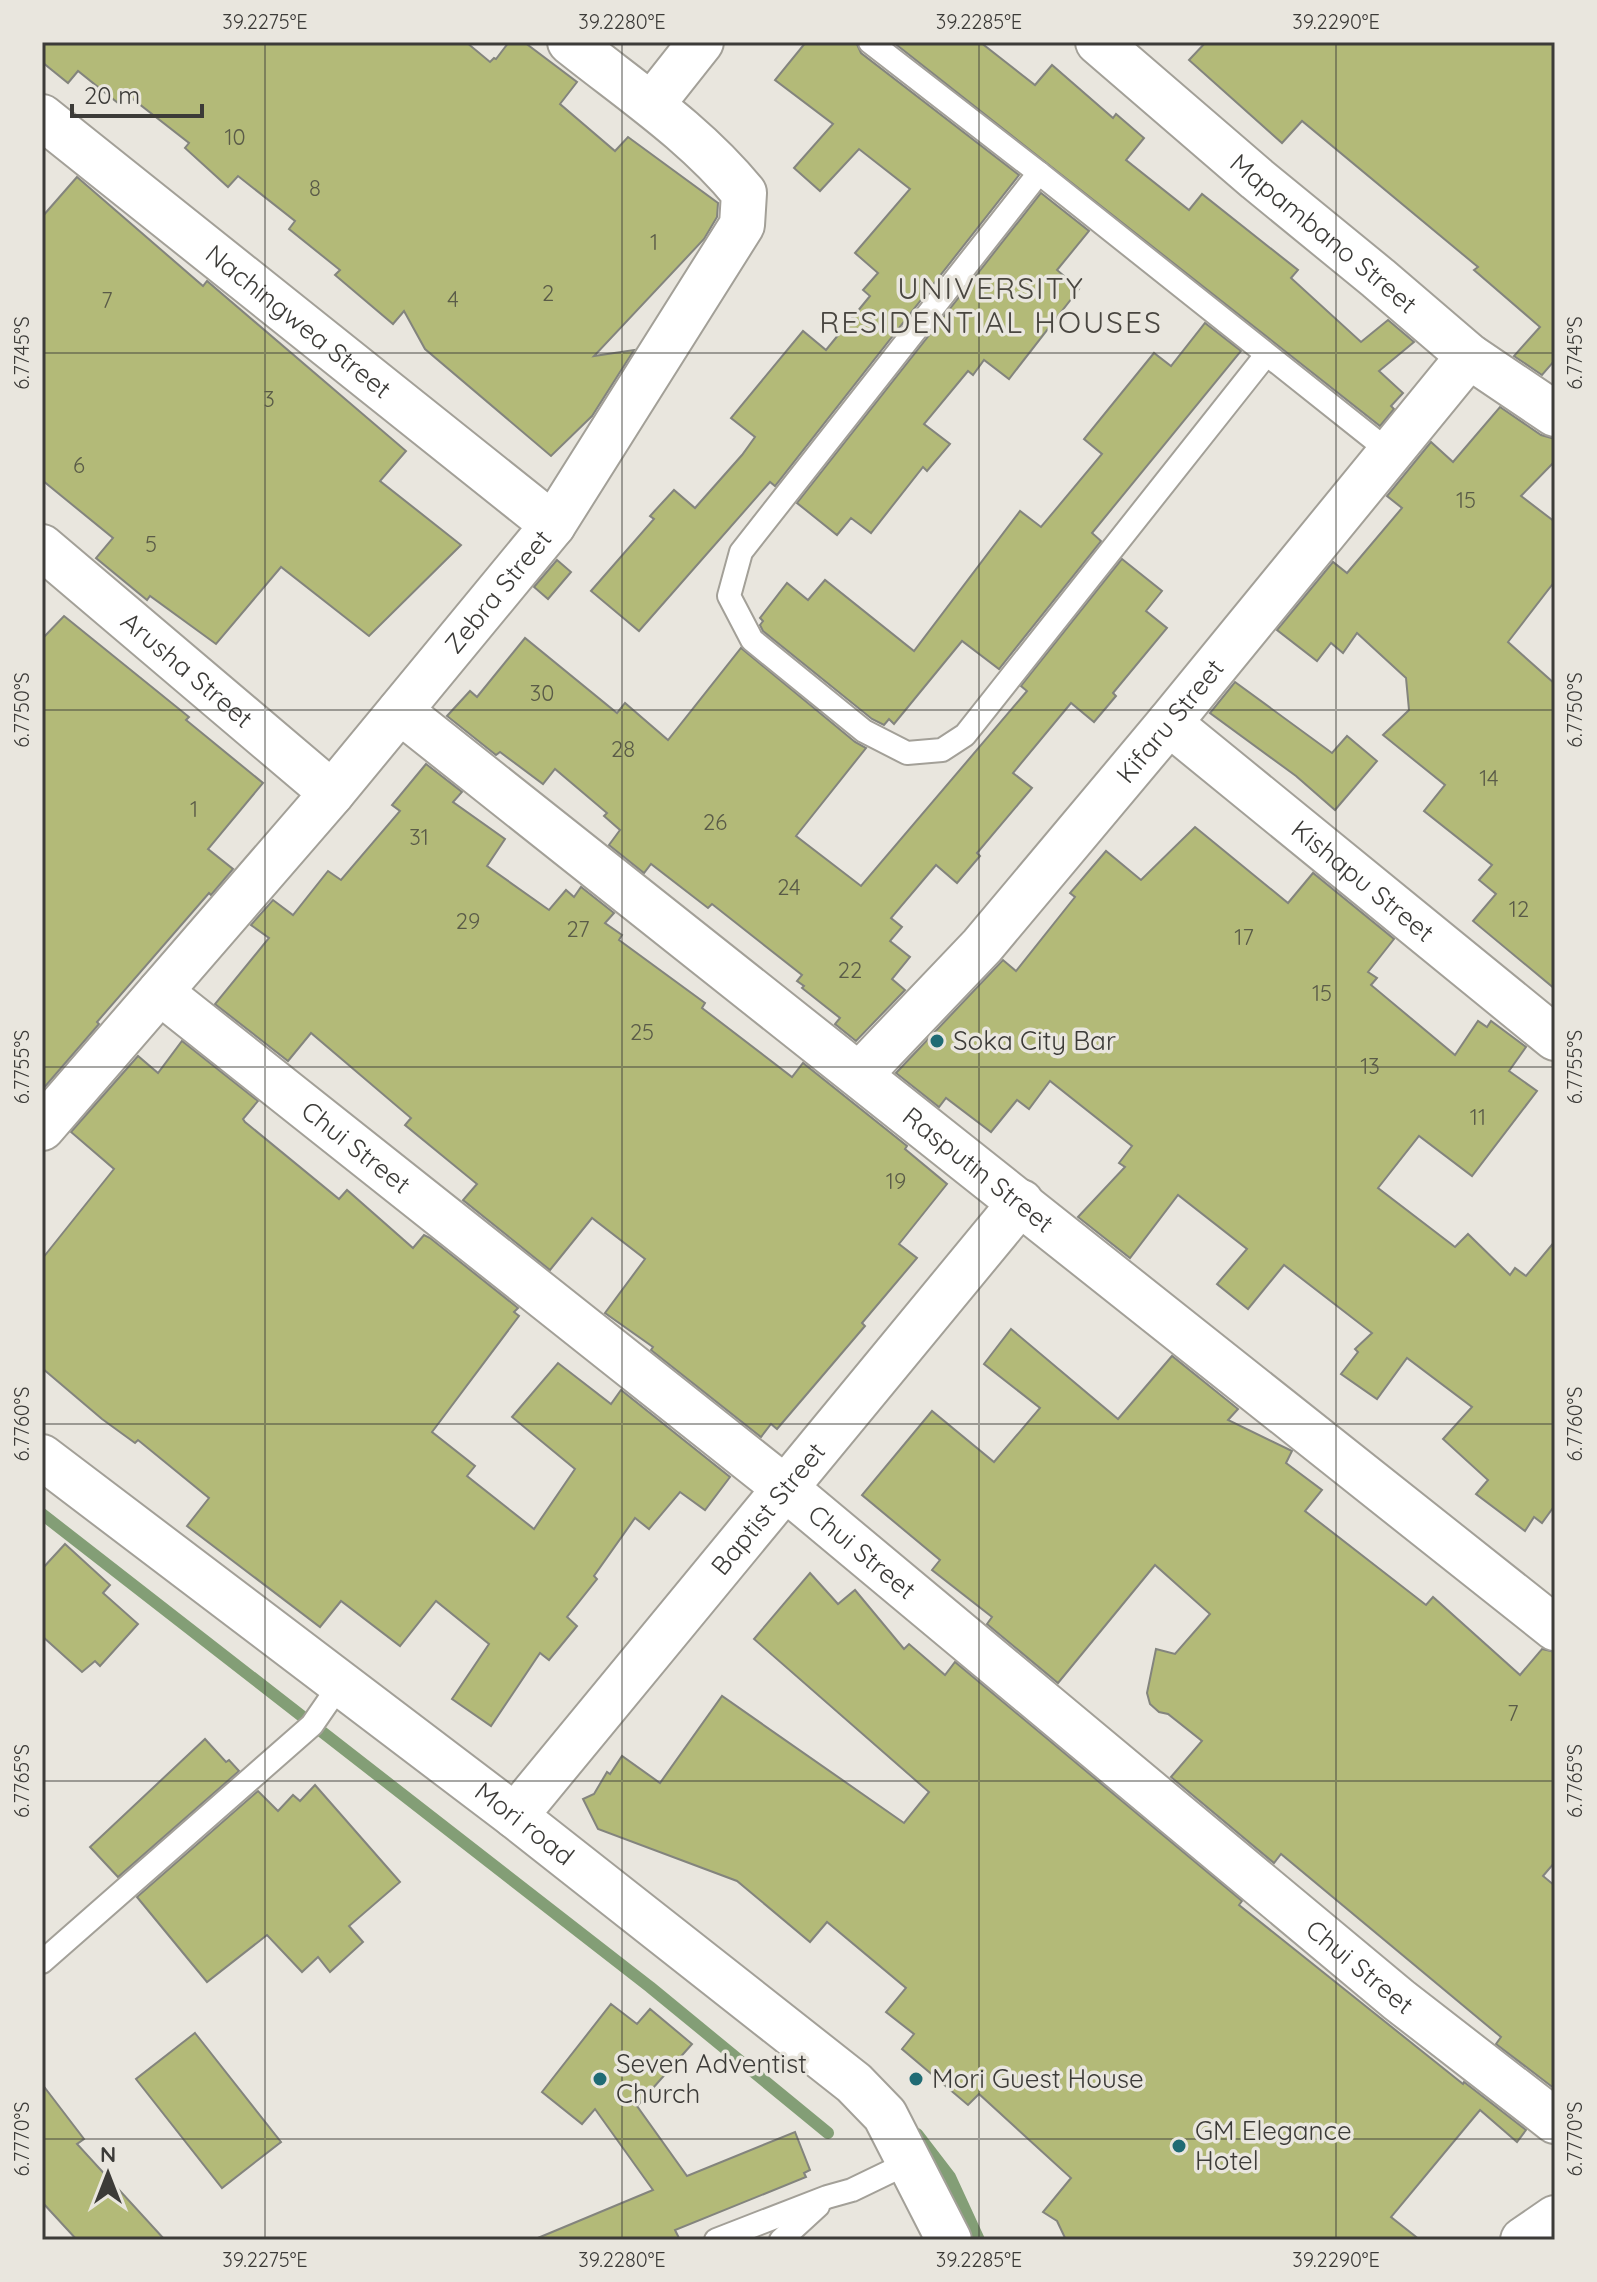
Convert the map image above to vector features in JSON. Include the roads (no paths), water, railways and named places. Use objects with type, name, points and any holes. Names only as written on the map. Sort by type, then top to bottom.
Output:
[{"type":"street","name":"Zebra Street","points":[[42,1128],[332,793],[553,525],[742,225],[744,193],[725,169],[652,104],[570,42]]},
{"type":"street","points":[[652,104],[701,42]]},
{"type":"street","name":"Mapambano Street","points":[[1098,42],[1469,356],[1555,414]]},
{"type":"street","name":"Nachingwea Street","points":[[42,117],[553,525]]},
{"type":"street","name":"Kifaru Street","points":[[860,1074],[982,946],[1469,356]]},
{"type":"street","name":"Arusha Street","points":[[42,547],[332,793]]},
{"type":"street","name":"Rasputin Street","points":[[400,711],[1555,1628]]},
{"type":"street","name":"Kishapu Street","points":[[1169,723],[1555,1038]]},
{"type":"street","name":"Chui Street","points":[[160,992],[785,1488],[1387,1990],[1555,2121]]},
{"type":"street","name":"Baptist Street","points":[[515,1816],[1021,1202]]},
{"type":"street","name":"Mori road","points":[[42,1457],[515,1816],[854,2083],[885,2115],[949,2240]]},
{"type":"street","points":[[1523,2240],[1555,2218]]},
{"type":"lane","points":[[870,42],[1391,453]]},
{"type":"lane","points":[[1039,173],[741,552],[729,596],[752,640],[864,731],[907,753],[942,750],[965,735],[1266,355]]},
{"type":"lane","points":[[42,1962],[312,1725],[341,1683]]},
{"type":"lane","points":[[716,2240],[852,2190],[910,2162]]},
{"type":"lane","points":[[781,2240],[827,2197]]},
{"type":"waterway","points":[[42,1514],[650,1987],[828,2133]]},
{"type":"waterway","points":[[917,2134],[950,2177],[979,2240]]},
{"type":"place","name":"Soka City Bar","points":[[937,1041]]},
{"type":"place","name":"Seven Adventist Church","points":[[600,2079]]},
{"type":"place","name":"Mori Guest House","points":[[916,2079]]},
{"type":"place","name":"GM Elegance Hotel","points":[[1179,2146]]},
{"type":"district","name":"UNIVERSITY RESIDENTIAL HOUSES","points":[[991,306]]}]
